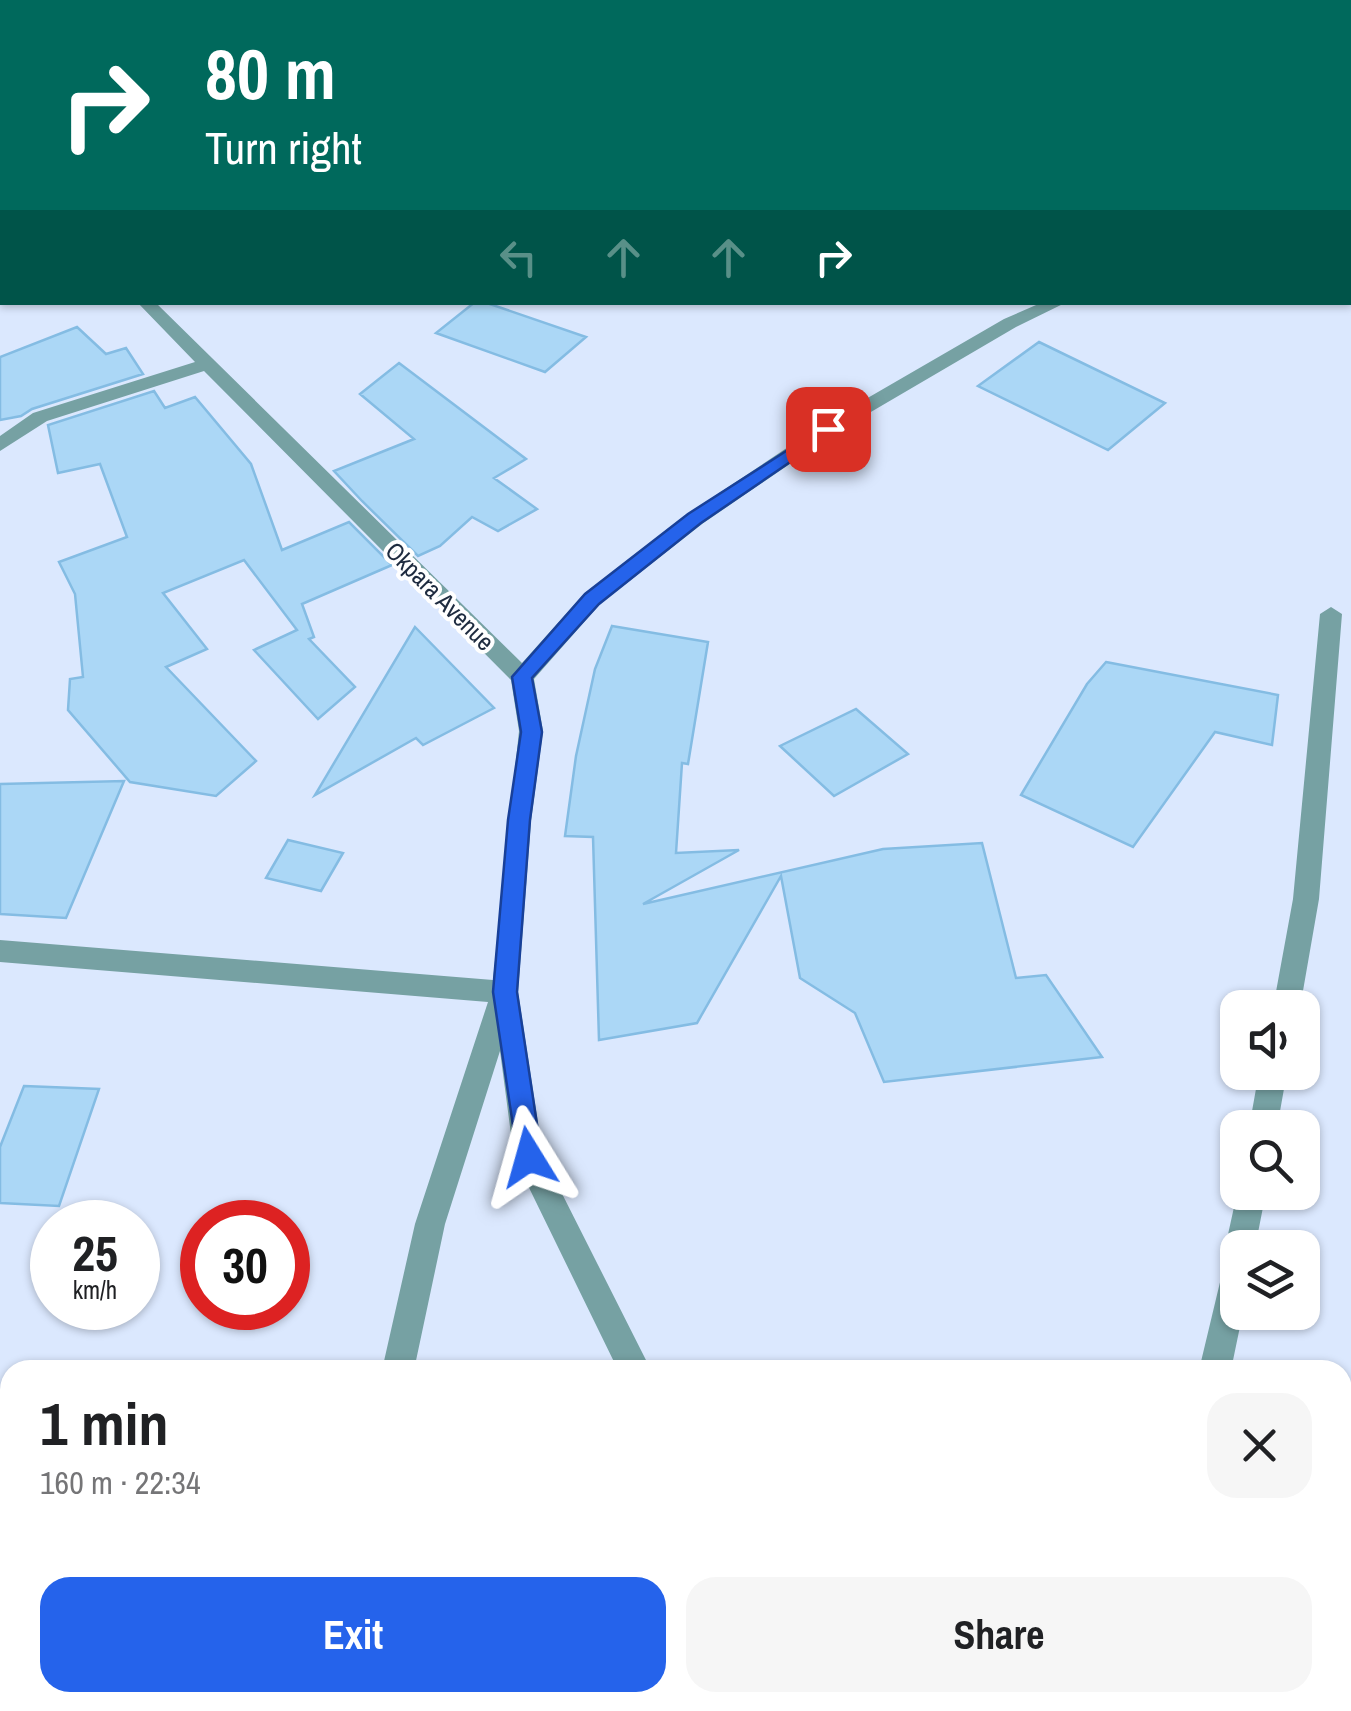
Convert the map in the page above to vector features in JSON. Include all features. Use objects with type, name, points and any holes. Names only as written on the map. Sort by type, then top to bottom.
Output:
[{"type":"street","name":"Okpara Avenue","points":[[148,305],[522,677]]},
{"type":"street","points":[[629,1360],[529,1157],[505,992],[519,820],[532,732],[522,677],[592,599],[695,518],[828,429],[1010,323],[1052,305]]},
{"type":"street","points":[[0,445],[40,417],[206,364]]},
{"type":"street","points":[[1289,990],[1306,899],[1331,614]]},
{"type":"street","points":[[0,951],[505,992]]},
{"type":"street","points":[[400,1360],[430,1224],[505,992]]},
{"type":"street","points":[[1216,1360],[1223,1330]]},
{"type":"building","points":[[471,305],[493,305],[586,337],[545,372],[436,333]]},
{"type":"building","points":[[77,327],[106,354],[126,348],[143,374],[0,420],[0,357]]},
{"type":"building","points":[[1039,342],[1165,403],[1108,450],[978,386]]},
{"type":"building","points":[[399,363],[526,459],[494,478],[537,509],[498,531],[472,517],[440,546],[418,556],[362,501],[334,471],[414,439],[360,394]]},
{"type":"building","points":[[154,391],[165,408],[195,397],[251,464],[282,550],[349,522],[392,565],[302,604],[314,637],[309,639],[355,687],[318,719],[254,650],[297,630],[244,560],[163,593],[207,649],[166,667],[256,761],[216,796],[130,782],[68,710],[70,679],[83,677],[75,594],[59,562],[127,537],[100,464],[58,473],[48,425]]},
{"type":"building","points":[[612,626],[708,642],[688,764],[682,763],[676,853],[739,850],[643,904],[883,849],[982,843],[1016,978],[1046,975],[1102,1057],[884,1082],[855,1013],[800,978],[781,876],[697,1023],[599,1040],[593,837],[565,836],[576,756],[595,669]]},
{"type":"building","points":[[415,627],[494,708],[423,745],[416,738],[315,795]]},
{"type":"building","points":[[1106,662],[1278,695],[1272,745],[1215,732],[1133,847],[1021,795],[1087,684]]},
{"type":"building","points":[[856,709],[908,754],[834,796],[780,746]]},
{"type":"building","points":[[124,781],[66,918],[0,914],[0,784]]},
{"type":"building","points":[[288,840],[343,853],[321,891],[266,878]]},
{"type":"building","points":[[24,1086],[99,1089],[61,1200],[0,1203],[0,1147]]},
{"type":"route","points":[[529,1157],[505,992],[519,820],[532,732],[522,677],[592,599],[695,518],[828,429]]}]
